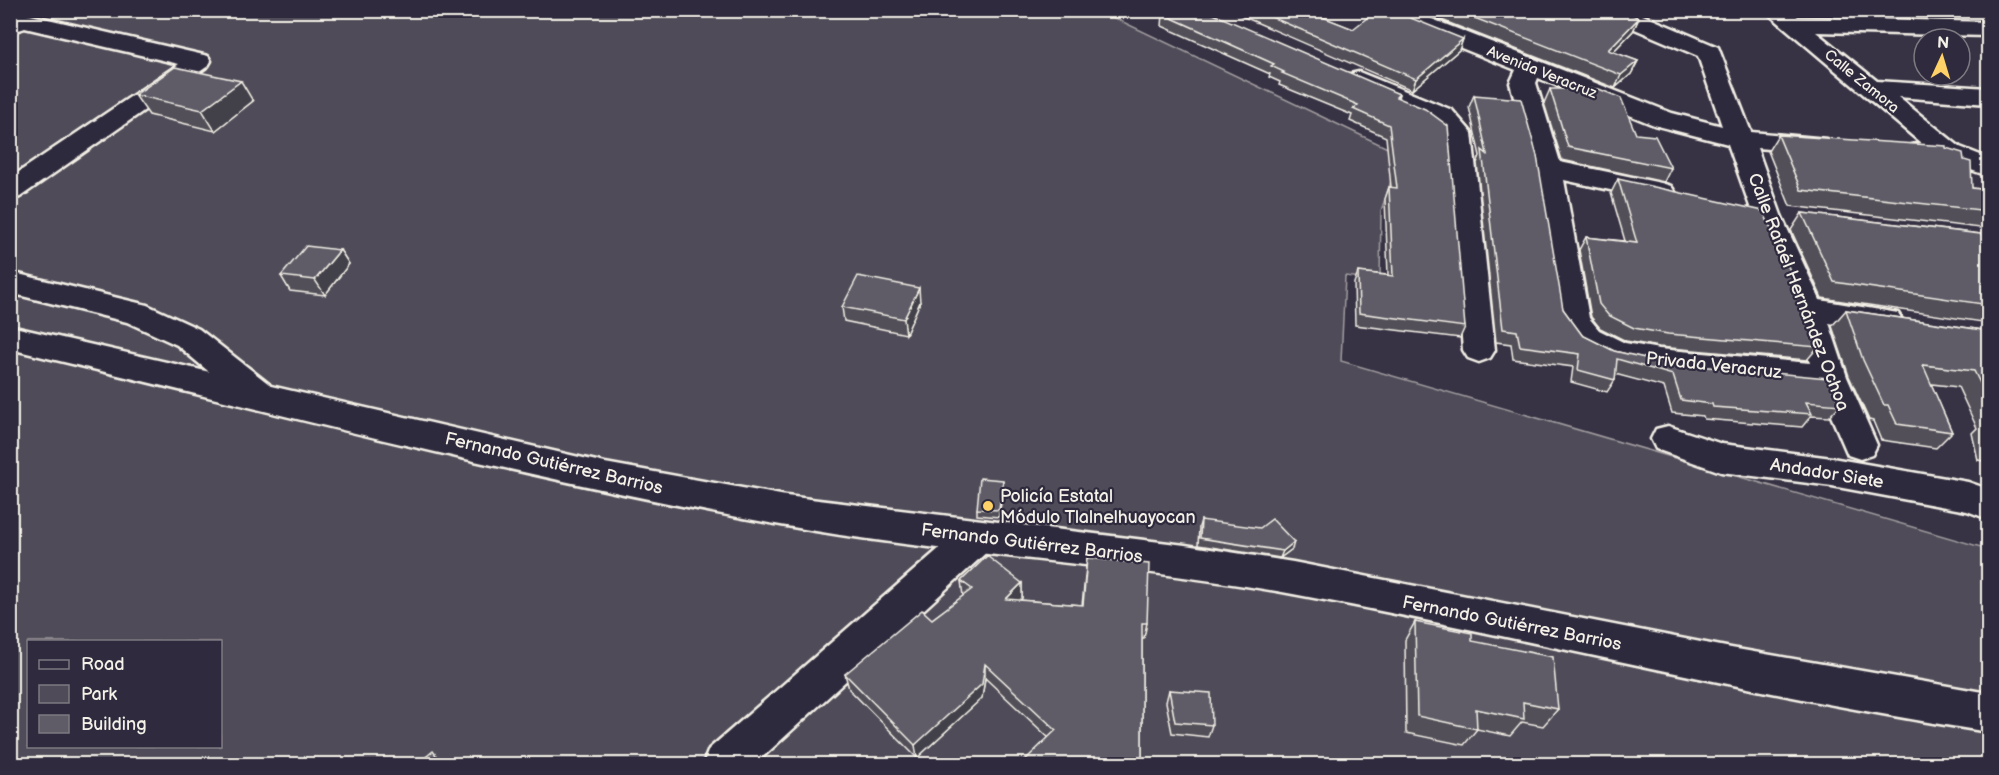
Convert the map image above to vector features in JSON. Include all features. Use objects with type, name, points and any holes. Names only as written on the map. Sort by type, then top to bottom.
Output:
[{"type":"street","name":"Avenida Veracruz","points":[[1387,10],[1663,119],[1740,139],[1847,147]]},
{"type":"street","name":"Calle Rafaél Hernández Ochoa","points":[[1610,10],[1709,52],[1767,215],[1809,309],[1830,376],[1860,445]]},
{"type":"street","points":[[1783,17],[1989,29]]},
{"type":"street","name":"Calle Zamora","points":[[1783,17],[1950,153]]},
{"type":"street","points":[[10,26],[22,20],[199,61],[10,191]]},
{"type":"street","points":[[1530,67],[1523,83],[1548,168],[1687,197]]},
{"type":"street","points":[[1337,69],[1443,116],[1459,133],[1479,350]]},
{"type":"street","points":[[1871,88],[1989,96]]},
{"type":"street","points":[[1892,150],[1950,153],[1989,168]]},
{"type":"street","name":"Privada Veracruz","points":[[1548,168],[1574,321],[1588,338],[1618,353],[1659,361],[1830,376]]},
{"type":"street","points":[[1733,207],[1767,215],[1802,219]]},
{"type":"street","points":[[10,282],[136,314],[178,332],[188,337],[257,393]]},
{"type":"street","points":[[1809,309],[1910,324]]},
{"type":"street","name":"Fernando Gutiérrez Barrios","points":[[10,337],[257,393],[604,477],[786,511],[977,538],[1185,561],[1293,578],[1731,667],[1989,713]]},
{"type":"street","name":"Andador Siete","points":[[1668,438],[1721,458],[1832,472],[1968,497],[1989,504]]},
{"type":"street","points":[[724,765],[977,538]]},
{"type":"green space","points":[[10,11],[1100,11],[1400,154],[1381,211],[1380,280],[1345,276],[1341,361],[1988,549],[1988,764],[11,764]]},
{"type":"building","points":[[1169,10],[1204,10],[1399,94],[1396,97],[1425,109],[1448,126],[1465,327],[1359,313],[1358,272],[1393,276],[1389,187],[1397,188],[1389,125],[1353,109],[1358,105],[1282,73],[1284,72],[1271,66],[1274,64],[1163,14]]},
{"type":"building","points":[[1255,10],[1305,10],[1353,29],[1377,10],[1391,10],[1463,39],[1416,79]]},
{"type":"building","points":[[1454,10],[1624,10],[1639,18],[1608,50],[1638,61],[1621,75]]},
{"type":"building","points":[[175,67],[241,81],[202,110],[135,95]]},
{"type":"building","points":[[1550,89],[1599,89],[1621,98],[1636,134],[1655,136],[1671,168],[1568,147]]},
{"type":"building","points":[[1474,95],[1521,99],[1537,156],[1563,309],[1582,335],[1614,351],[1667,363],[1828,378],[1840,405],[1806,402],[1812,414],[1713,407],[1712,404],[1681,400],[1673,375],[1617,359],[1615,380],[1578,370],[1580,354],[1520,346],[1517,331],[1503,329],[1482,150],[1487,154]]},
{"type":"building","points":[[1778,135],[1946,146],[1946,148],[1963,153],[1964,160],[1971,162],[1972,188],[1989,190],[1989,211],[1801,190]]},
{"type":"building","points":[[1618,179],[1763,211],[1802,297],[1818,347],[1668,334],[1634,328],[1608,315],[1599,304],[1586,237],[1637,243]]},
{"type":"building","points":[[1802,213],[1989,235],[1989,305],[1834,282]]},
{"type":"building","points":[[306,246],[340,250],[315,280],[281,276]]},
{"type":"building","points":[[858,276],[919,288],[904,319],[842,307]]},
{"type":"building","points":[[1846,310],[1989,331],[1989,401],[1974,371],[1923,365],[1952,432],[1897,424],[1888,405],[1884,405],[1863,360]]},
{"type":"building","points":[[980,478],[1003,480],[999,510],[977,509]]},
{"type":"building","points":[[1272,519],[1294,542],[1283,551],[1200,538],[1201,520],[1260,528]]},
{"type":"building","points":[[987,556],[1022,583],[1006,599],[1083,605],[1087,558],[1149,564],[1147,623],[1142,623],[1142,765],[1020,765],[1056,730],[985,664],[982,684],[915,745],[845,674],[922,610],[932,619],[972,589],[961,581]]},
{"type":"building","points":[[1415,622],[1472,633],[1472,641],[1553,657],[1558,709],[1523,702],[1524,719],[1476,709],[1477,729],[1417,716]]},
{"type":"building","points":[[1169,690],[1211,693],[1212,725],[1175,722]]},
{"type":"building","points":[[433,751],[443,765],[416,765]]},
{"type":"place","name":"Policía Estatal Módulo Tlalnelhuayocan","points":[[988,506]]}]
